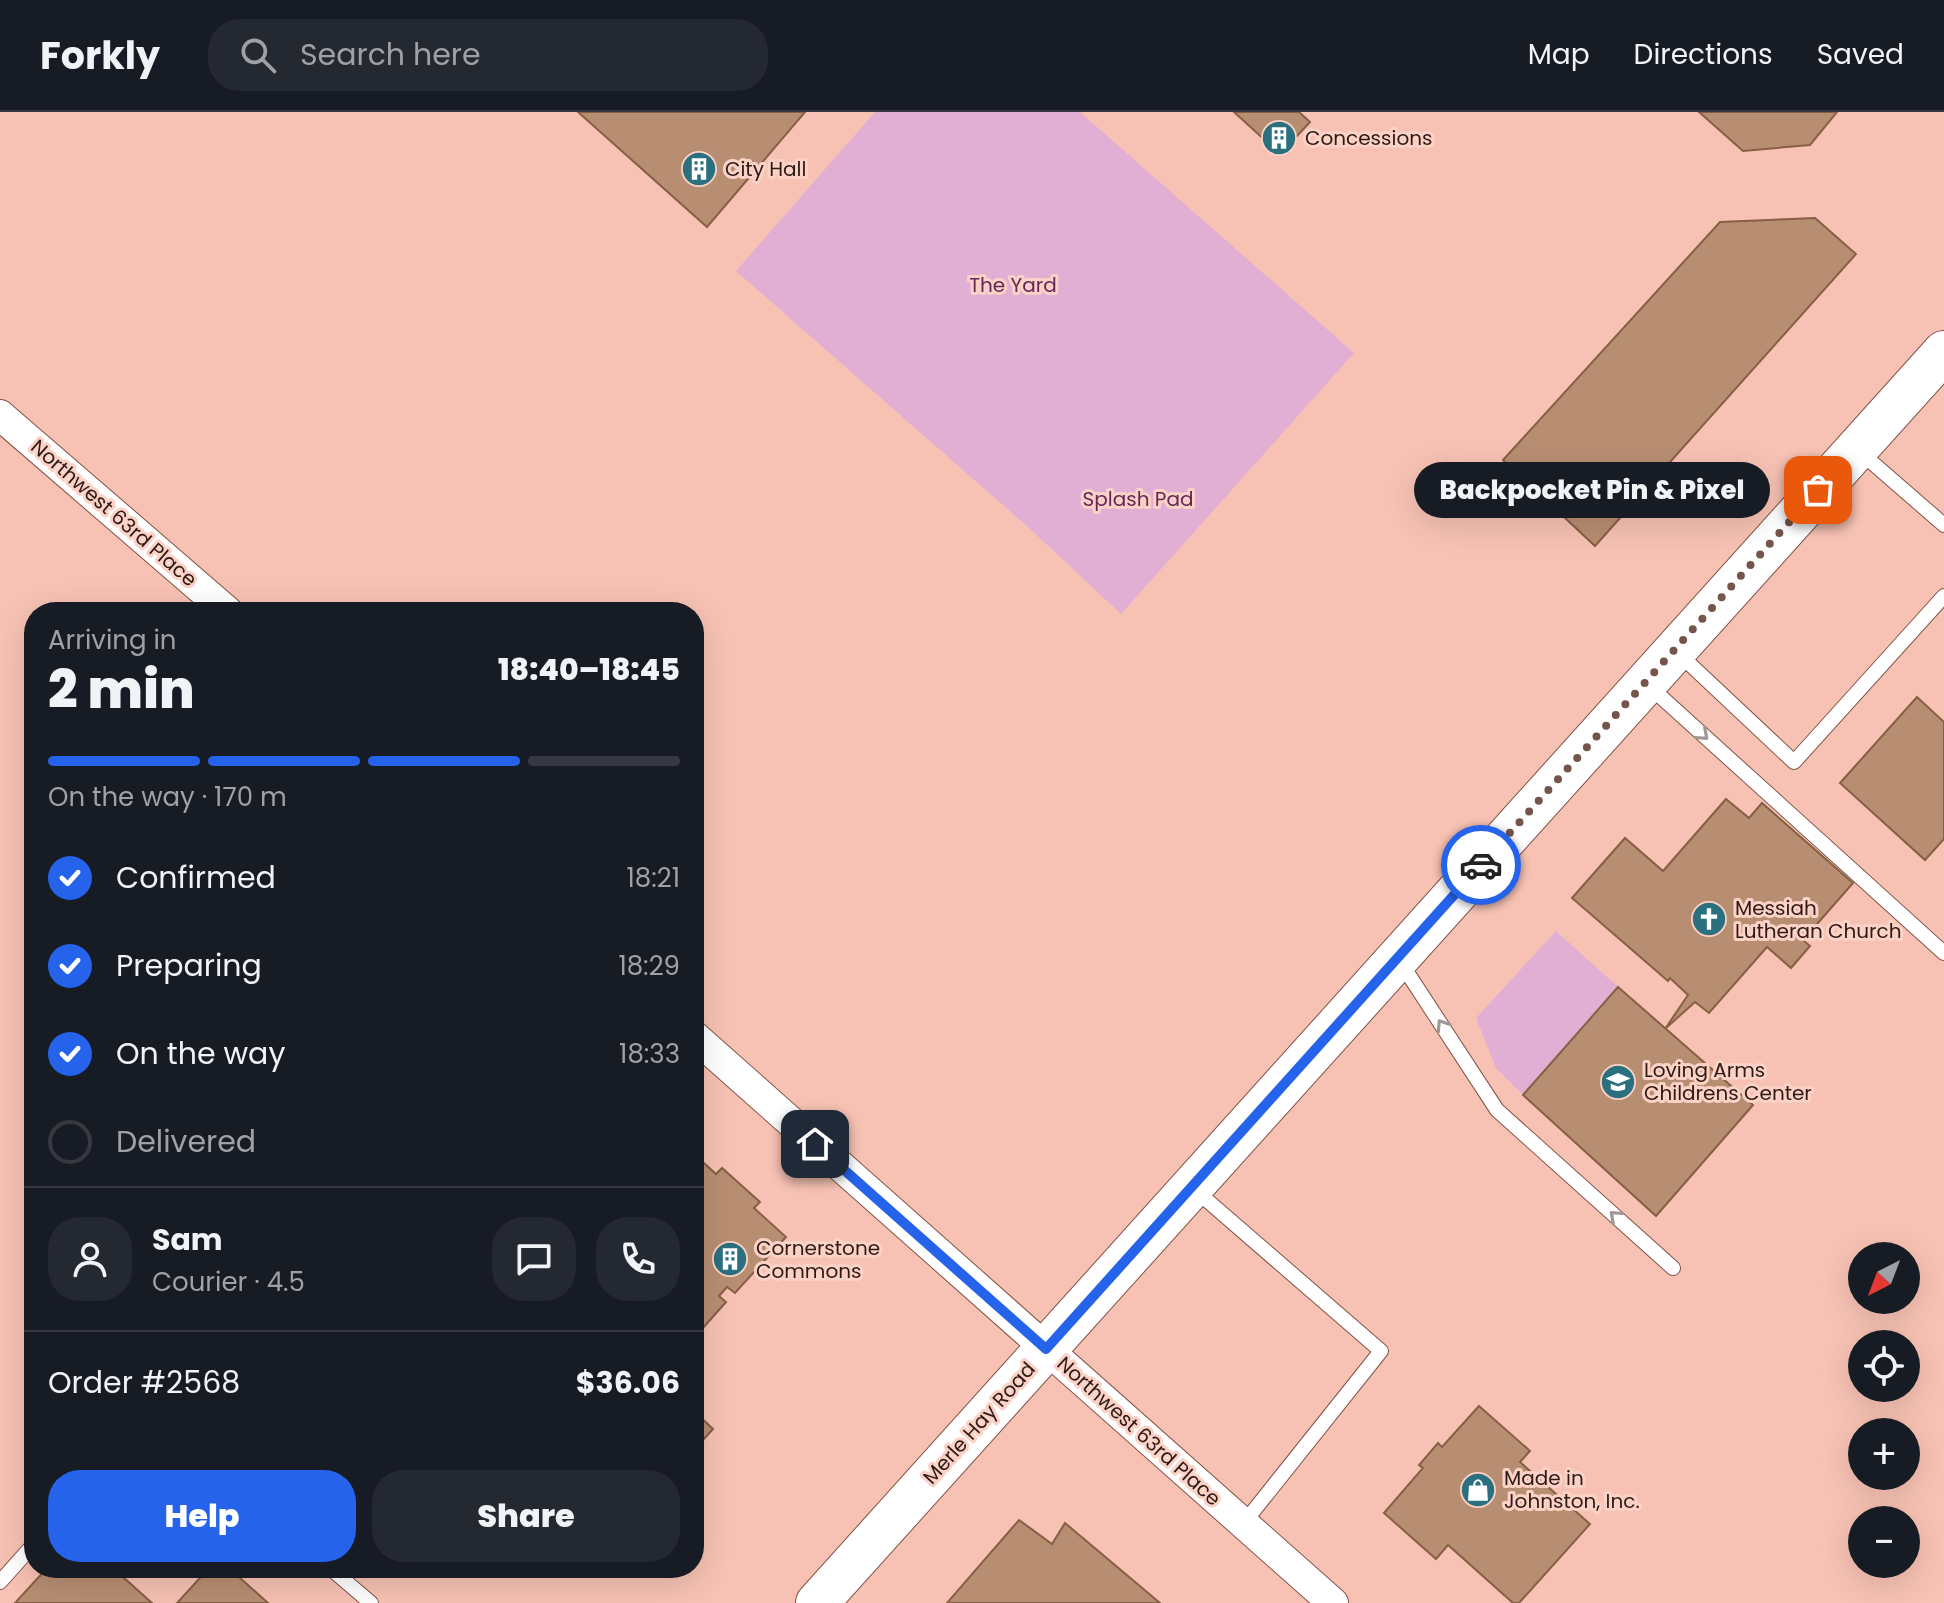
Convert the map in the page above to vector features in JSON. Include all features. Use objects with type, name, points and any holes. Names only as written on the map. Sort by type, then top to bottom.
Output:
[{"type":"main road","name":"Merle Hay Road","points":[[817,1603],[1944,352]]},
{"type":"street","name":"Northwest 63rd Place","points":[[0,415],[216,602]]},
{"type":"street","name":"Northwest 63rd Place","points":[[704,1045],[1333,1603]]},
{"type":"lane","points":[[1856,449],[1944,525]]},
{"type":"lane","points":[[1675,650],[1794,762],[1944,596]]},
{"type":"lane","points":[[1645,683],[1944,953]]},
{"type":"lane","points":[[1398,958],[1497,1110],[1673,1268]]},
{"type":"lane","points":[[1192,1187],[1381,1351],[1243,1524]]},
{"type":"lane","points":[[0,1582],[24,1555]]},
{"type":"lane","points":[[342,1578],[371,1603]]},
{"type":"green space","name":"The Yard","points":[[875,112],[1080,112],[1354,353],[1121,614],[1028,527],[736,271]]},
{"type":"green space","points":[[1556,931],[1618,987],[1523,1095],[1496,1068],[1476,1018]]},
{"type":"building","name":"City Hall","points":[[578,112],[805,112],[707,227]]},
{"type":"building","name":"Concessions","points":[[1234,112],[1299,112],[1310,122],[1280,154]]},
{"type":"building","points":[[1699,112],[1837,112],[1810,145],[1743,151]]},
{"type":"building","points":[[1815,218],[1856,254],[1595,546],[1503,460],[1720,222]]},
{"type":"building","points":[[1917,697],[1944,722],[1944,839],[1925,860],[1840,783]]},
{"type":"building","name":"Messiah Lutheran Church","points":[[1726,799],[1749,818],[1762,803],[1853,883],[1803,940],[1810,946],[1791,968],[1767,947],[1709,1013],[1695,1002],[1665,1029],[1688,995],[1572,898],[1625,838],[1663,871]]},
{"type":"building","name":"Loving Arms Childrens Center","points":[[1618,987],[1753,1105],[1656,1216],[1523,1095]]},
{"type":"building","name":"Cornerstone Commons","points":[[704,1163],[716,1174],[722,1168],[760,1202],[754,1208],[786,1237],[735,1293],[727,1287],[719,1296],[726,1302],[704,1327]]},
{"type":"building","name":"Made in Johnston, Inc.","points":[[1479,1406],[1530,1451],[1520,1462],[1590,1524],[1519,1603],[1513,1603],[1448,1545],[1436,1559],[1384,1513],[1423,1468],[1419,1465],[1438,1443],[1442,1447]]},
{"type":"building","points":[[704,1420],[713,1429],[704,1439]]},
{"type":"building","points":[[1019,1520],[1052,1544],[1065,1523],[1160,1603],[947,1603]]},
{"type":"building","points":[[38,1578],[124,1578],[152,1603],[15,1603]]},
{"type":"building","points":[[200,1578],[240,1578],[268,1603],[177,1603]]},
{"type":"way so far","points":[[1481,865],[1818,490]]},
{"type":"place","name":"Concessions","points":[[1279,138]]},
{"type":"place","name":"City Hall","points":[[699,169]]},
{"type":"place","name":"Backpocket Pin & Pixel","points":[[1818,490]]},
{"type":"place","name":"Messiah Lutheran Church","points":[[1709,919]]},
{"type":"place","name":"Loving Arms Childrens Center","points":[[1618,1082]]},
{"type":"place","name":"Cornerstone Commons","points":[[730,1259]]},
{"type":"place","name":"Made in Johnston, Inc.","points":[[1478,1490]]},
{"type":"route","points":[[815,1144],[1046,1349],[1481,865]]},
{"type":"park label","name":"Splash Pad","points":[[1138,499]]}]
